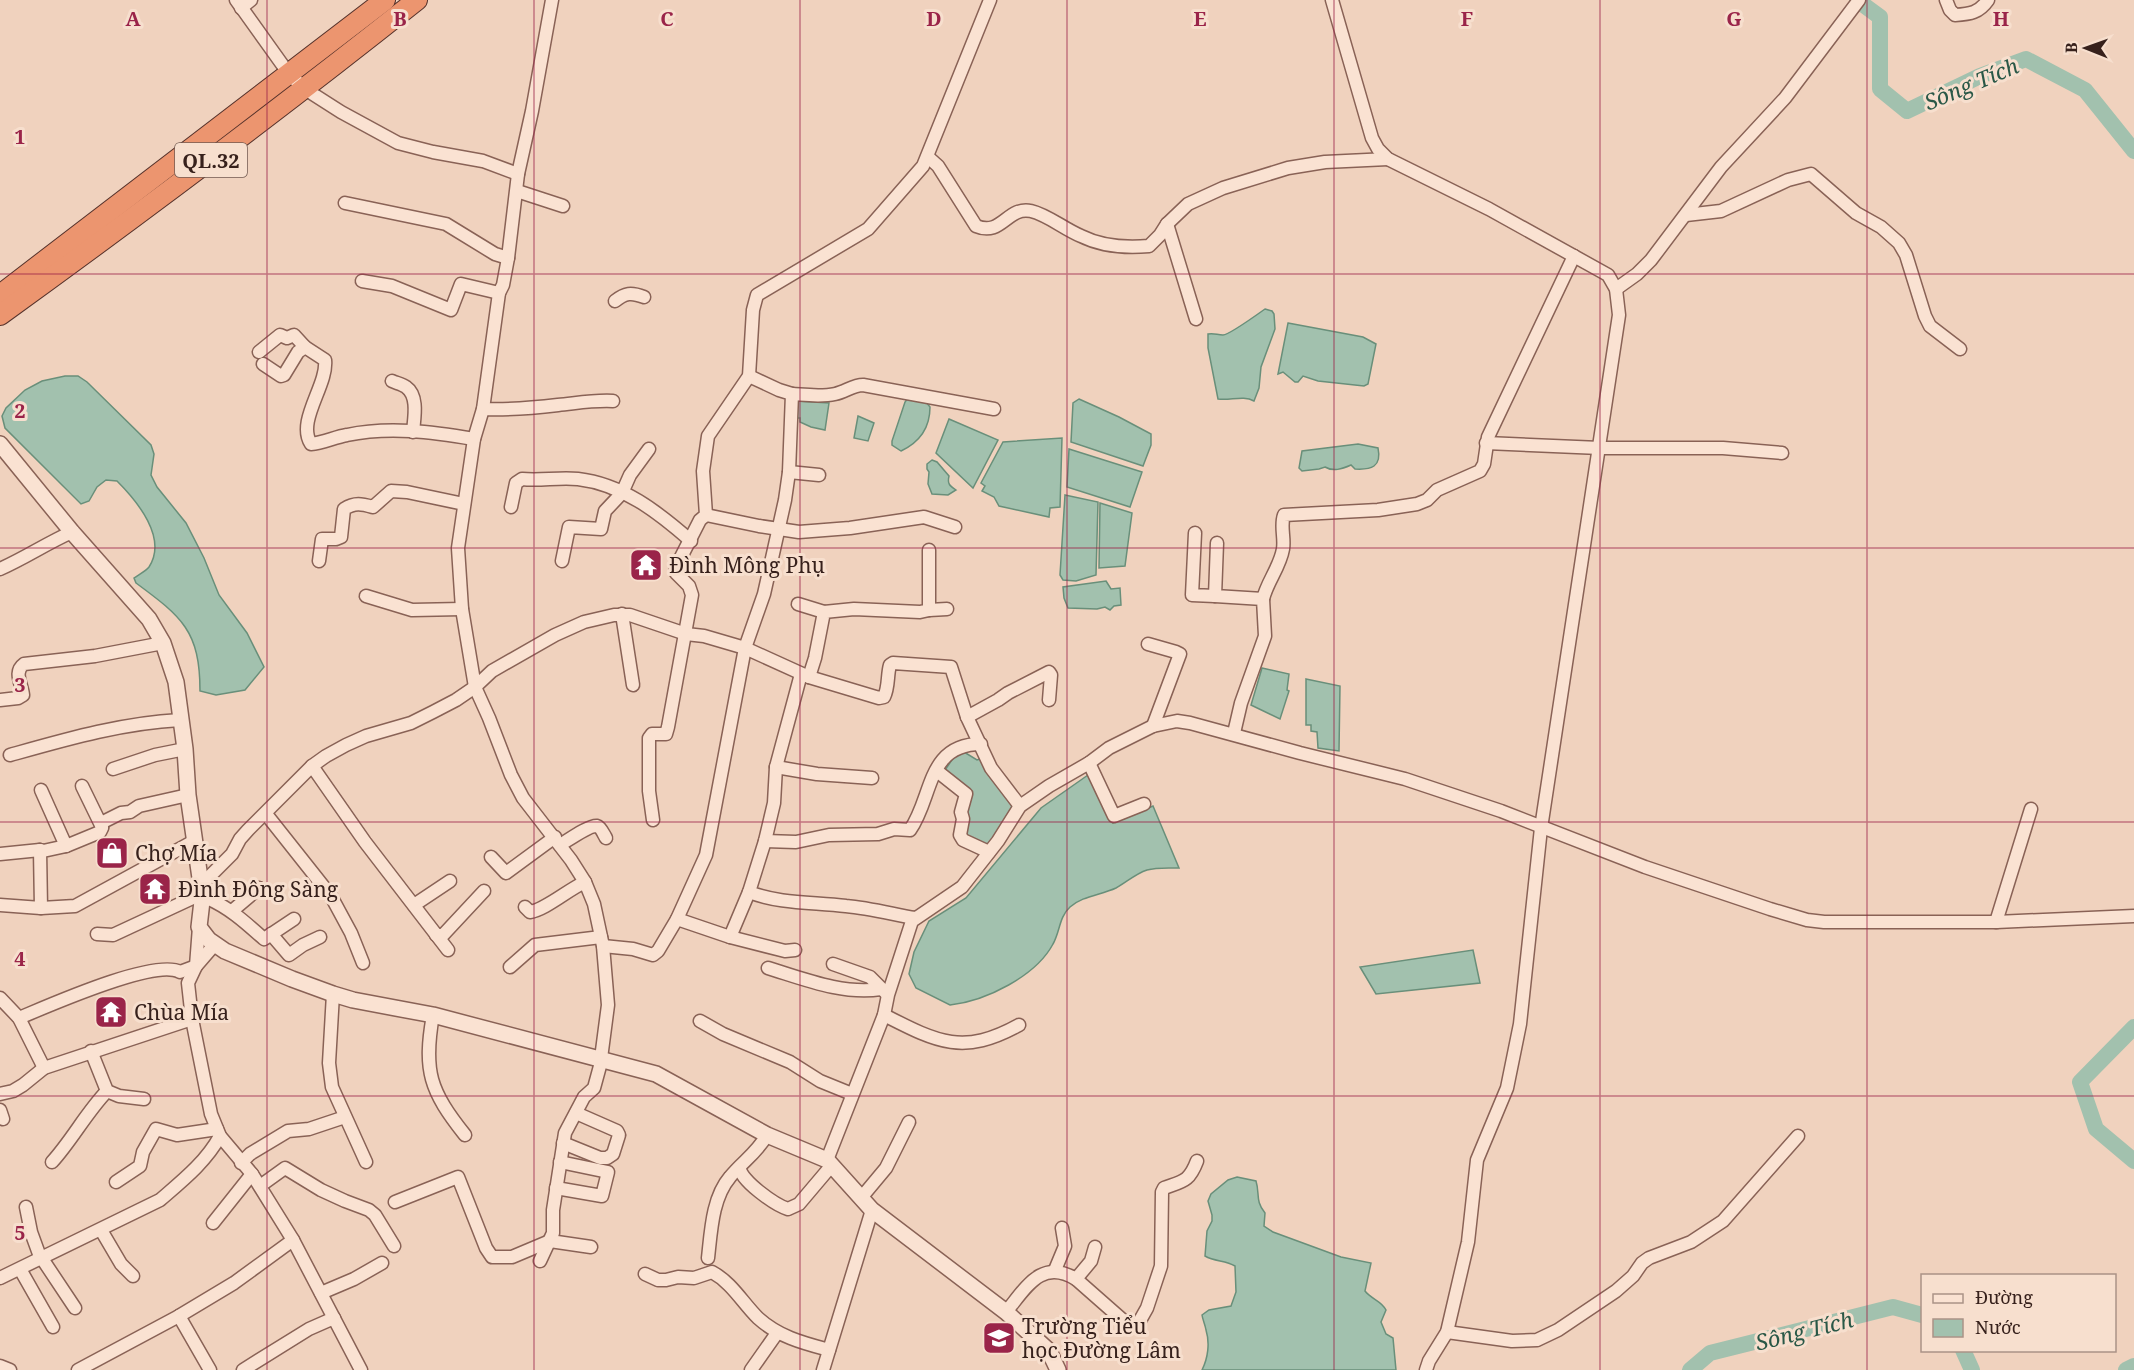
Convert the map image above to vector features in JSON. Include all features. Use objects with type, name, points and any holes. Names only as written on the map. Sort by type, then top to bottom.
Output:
[{"type":"highway","name":"QL.32","points":[[0,295],[385,0]]},
{"type":"highway","name":"QL.32","points":[[0,315],[125,225],[305,89],[417,0]]},
{"type":"street","points":[[540,1261],[553,1233],[556,1188],[565,1133],[584,1097],[594,1088],[600,1066],[608,1017],[601,929],[585,882],[519,792],[475,687],[462,609],[458,548],[474,439],[483,409],[499,293],[503,285],[508,258],[518,174],[552,0]]},
{"type":"street","points":[[653,820],[649,790],[649,738],[652,734],[666,732],[686,634],[691,591],[675,570],[700,520],[706,514],[703,471],[708,436],[749,376],[753,310],[757,295],[868,229],[918,173],[928,157],[990,0]]},
{"type":"street","points":[[1332,0],[1372,138],[1378,149],[1388,159],[1489,209],[1608,275],[1616,289],[1619,315],[1541,828],[1520,1024],[1507,1088],[1477,1160],[1468,1242],[1447,1332],[1426,1370]]},
{"type":"street","points":[[1616,289],[1637,274],[1651,260],[1721,167],[1785,98],[1860,0]]},
{"type":"street","points":[[1946,0],[1955,15],[1975,13],[1988,0]]},
{"type":"street","points":[[243,3],[289,74],[305,89],[360,124],[398,143],[483,161],[518,174]]},
{"type":"street","points":[[928,157],[938,166],[968,211],[972,221],[981,228],[993,228],[1012,215],[1028,211],[1037,213],[1083,237],[1124,247],[1141,247],[1153,243],[1167,224],[1188,204],[1201,197],[1263,175],[1324,162],[1388,159]]},
{"type":"street","points":[[1686,215],[1721,211],[1788,180],[1811,174],[1856,213],[1881,227],[1899,243],[1906,255],[1924,316],[1930,326],[1960,349]]},
{"type":"street","points":[[517,191],[563,206]]},
{"type":"street","points":[[345,203],[446,224],[495,254],[508,258]]},
{"type":"street","points":[[1167,224],[1196,319]]},
{"type":"street","points":[[1234,734],[1241,703],[1265,636],[1263,599],[1283,549],[1284,515],[1378,510],[1417,504],[1427,500],[1437,490],[1480,471],[1484,464],[1486,443],[1574,255]]},
{"type":"street","points":[[362,281],[392,286],[454,310],[461,284],[499,293]]},
{"type":"street","points":[[615,302],[624,294],[644,297]]},
{"type":"street","points":[[305,347],[298,352],[284,375],[280,376],[261,358],[281,334],[287,338],[297,336],[305,347],[326,361],[309,419],[307,435],[311,444],[360,433],[437,433],[474,439]]},
{"type":"street","points":[[749,376],[792,394],[824,396],[839,393],[856,385],[863,385],[994,409]]},
{"type":"street","points":[[392,381],[406,387],[411,392],[415,408],[413,432]]},
{"type":"street","points":[[510,967],[534,945],[602,942],[653,955],[658,951],[677,919],[706,855],[745,648],[764,594],[776,545],[789,472],[792,394]]},
{"type":"street","points":[[483,409],[502,410],[592,400],[613,401]]},
{"type":"street","points":[[1486,443],[1600,448],[1723,448],[1782,453]]},
{"type":"street","points":[[0,444],[72,532],[149,619],[163,643],[176,682],[185,749],[188,795],[200,878],[196,966]]},
{"type":"street","points":[[562,561],[569,527],[601,529],[605,511],[622,492],[630,475],[649,449]]},
{"type":"street","points":[[789,472],[819,475]]},
{"type":"street","points":[[511,507],[516,483],[522,479],[577,479],[599,483],[622,492],[661,515],[691,541]]},
{"type":"street","points":[[319,561],[322,539],[341,537],[344,509],[357,503],[373,507],[391,491],[407,492],[464,504]]},
{"type":"street","points":[[706,514],[778,529],[814,532],[924,517],[955,527]]},
{"type":"street","points":[[0,569],[21,560],[44,544],[72,532]]},
{"type":"street","points":[[1195,533],[1192,595],[1263,599]]},
{"type":"street","points":[[1215,597],[1217,543]]},
{"type":"street","points":[[929,550],[929,610]]},
{"type":"street","points":[[366,596],[412,610],[462,609]]},
{"type":"street","points":[[798,604],[824,612],[854,609],[920,612],[947,609]]},
{"type":"street","points":[[730,937],[749,892],[765,841],[774,803],[776,767],[805,675],[815,658],[824,612]]},
{"type":"street","points":[[622,614],[633,685]]},
{"type":"street","points":[[200,878],[208,878],[222,865],[232,854],[240,839],[312,766],[346,745],[366,736],[411,723],[456,700],[475,687],[492,670],[555,635],[584,622],[622,614],[686,634],[705,636],[745,648],[805,675],[879,698],[884,697],[886,692],[889,669],[893,663],[951,667],[967,717],[991,768],[1020,806]]},
{"type":"street","points":[[0,700],[23,696],[18,675],[24,664],[95,656],[163,643]]},
{"type":"street","points":[[1148,644],[1180,654],[1153,726]]},
{"type":"street","points":[[967,717],[1049,672],[1051,675],[1049,700]]},
{"type":"street","points":[[10,755],[120,726],[180,720]]},
{"type":"street","points":[[740,1168],[740,1173],[744,1178],[781,1207],[788,1209],[799,1204],[830,1162],[852,1094],[884,1015],[884,992],[908,927],[915,918],[962,887],[1020,806],[1109,748],[1153,726],[1177,721],[1405,779],[1501,811],[1655,871],[1807,920],[1851,923],[1996,922],[2134,916]]},
{"type":"street","points":[[765,841],[796,842],[829,835],[878,834],[894,828],[910,830],[916,822],[932,777],[946,756],[966,744],[981,744]]},
{"type":"street","points":[[113,769],[155,755],[185,749]]},
{"type":"street","points":[[1089,763],[1114,816],[1144,804]]},
{"type":"street","points":[[312,766],[365,842],[448,950]]},
{"type":"street","points":[[776,767],[817,774],[872,778]]},
{"type":"street","points":[[937,771],[966,794],[961,812],[963,819],[960,835],[963,840],[989,852]]},
{"type":"street","points":[[82,786],[102,827]]},
{"type":"street","points":[[41,790],[66,846]]},
{"type":"street","points":[[0,854],[43,851],[66,846],[100,832],[101,823],[108,818],[130,812],[139,806],[188,795]]},
{"type":"street","points":[[1996,922],[2031,809]]},
{"type":"street","points":[[266,814],[331,896],[351,933],[363,963]]},
{"type":"street","points":[[491,856],[503,871],[508,872],[557,841],[597,826],[606,838]]},
{"type":"street","points":[[0,905],[41,908],[75,906],[194,841]]},
{"type":"street","points":[[40,850],[41,908]]},
{"type":"street","points":[[414,905],[450,881]]},
{"type":"street","points":[[525,906],[530,912],[538,911],[569,889],[585,882]]},
{"type":"street","points":[[232,911],[260,888]]},
{"type":"street","points":[[436,934],[443,935],[484,891]]},
{"type":"street","points":[[749,892],[766,899],[845,906],[915,918]]},
{"type":"street","points":[[97,934],[112,935],[200,898],[207,898],[232,911],[262,938],[294,919]]},
{"type":"street","points":[[677,919],[730,937],[785,951],[795,950]]},
{"type":"street","points":[[199,927],[209,940],[225,951],[333,994],[433,1015],[656,1074],[767,1135],[830,1162],[872,1210],[1006,1312],[1049,1351],[1058,1370]]},
{"type":"street","points":[[272,934],[289,955],[320,937]]},
{"type":"street","points":[[215,944],[196,966],[188,983],[192,1019],[211,1114],[219,1132],[252,1174],[293,1240],[361,1370]]},
{"type":"street","points":[[833,964],[870,976],[884,992]]},
{"type":"street","points":[[19,1018],[136,974],[174,968],[180,972],[196,966]]},
{"type":"street","points":[[768,968],[848,990],[884,992]]},
{"type":"street","points":[[333,994],[329,1063],[332,1087],[366,1162]]},
{"type":"street","points":[[0,1000],[19,1018],[44,1068]]},
{"type":"street","points":[[433,1015],[428,1044],[431,1081],[448,1113],[465,1135]]},
{"type":"street","points":[[884,1015],[927,1036],[952,1042],[984,1039],[1003,1034],[1019,1025]]},
{"type":"street","points":[[0,1094],[13,1091],[44,1068],[192,1019]]},
{"type":"street","points":[[700,1021],[723,1034],[790,1062],[820,1081],[852,1094]]},
{"type":"street","points":[[91,1051],[107,1091],[119,1096],[144,1099]]},
{"type":"street","points":[[51,1162],[107,1091]]},
{"type":"street","points":[[563,1143],[600,1158],[607,1158],[613,1154],[619,1136],[617,1131],[576,1113]]},
{"type":"street","points":[[241,1162],[288,1131],[309,1129],[345,1117]]},
{"type":"street","points":[[861,1198],[886,1168],[909,1122]]},
{"type":"street","points":[[116,1182],[140,1166],[143,1152],[156,1129],[177,1135],[219,1132]]},
{"type":"street","points":[[0,1278],[160,1200],[181,1183],[212,1150],[219,1132]]},
{"type":"street","points":[[708,1258],[718,1196],[730,1176],[752,1157],[767,1135]]},
{"type":"street","points":[[1447,1332],[1512,1341],[1537,1340],[1558,1330],[1625,1284],[1649,1258],[1691,1242],[1724,1221],[1798,1136]]},
{"type":"street","points":[[1006,1312],[1030,1283],[1045,1272],[1054,1270],[1076,1279],[1126,1323],[1138,1324],[1147,1308],[1161,1266],[1162,1192],[1164,1188],[1184,1182],[1192,1173],[1197,1161]]},
{"type":"street","points":[[556,1188],[603,1196],[608,1172],[560,1162]]},
{"type":"street","points":[[260,1186],[285,1168],[329,1194],[369,1210],[375,1215],[394,1246]]},
{"type":"street","points":[[213,1223],[252,1174]]},
{"type":"street","points":[[395,1202],[458,1177],[486,1248],[492,1257],[512,1257],[550,1241],[591,1247]]},
{"type":"street","points":[[26,1208],[31,1232],[42,1258],[75,1308]]},
{"type":"street","points":[[823,1370],[872,1210]]},
{"type":"street","points":[[1054,1270],[1065,1246],[1062,1228]]},
{"type":"street","points":[[101,1230],[121,1264],[133,1276]]},
{"type":"street","points":[[78,1370],[179,1316],[234,1283],[293,1240]]},
{"type":"street","points":[[1076,1279],[1091,1261],[1095,1247]]},
{"type":"street","points":[[321,1293],[354,1279],[382,1263]]},
{"type":"street","points":[[20,1269],[53,1327]]},
{"type":"street","points":[[645,1274],[658,1280],[666,1280],[678,1277],[694,1278],[712,1272],[724,1278],[758,1318],[777,1333],[829,1350]]},
{"type":"street","points":[[179,1316],[210,1370]]},
{"type":"street","points":[[243,1370],[309,1329],[334,1317]]},
{"type":"street","points":[[751,1370],[777,1333]]},
{"type":"street","points":[[0,1366],[10,1370]]},
{"type":"water","points":[[1265,309],[1274,314],[1275,329],[1261,367],[1259,388],[1254,401],[1245,398],[1218,399],[1208,348],[1208,334],[1226,334]]},
{"type":"water","points":[[1288,323],[1363,337],[1376,344],[1368,384],[1364,386],[1318,381],[1303,376],[1295,382],[1283,372],[1278,374]]},
{"type":"water","points":[[78,376],[87,382],[151,445],[154,454],[151,475],[157,487],[186,523],[219,595],[247,633],[264,667],[245,690],[216,695],[200,691],[196,654],[192,639],[185,627],[165,606],[136,583],[134,578],[149,567],[154,556],[155,544],[148,521],[125,489],[117,481],[106,480],[97,487],[89,501],[81,504],[5,428],[2,416],[6,408],[25,390],[42,381]]},
{"type":"water","points":[[908,398],[926,402],[930,407],[930,415],[919,439],[901,451],[892,445],[892,441]]},
{"type":"water","points":[[1079,399],[1151,434],[1151,445],[1143,466],[1071,442],[1073,403]]},
{"type":"water","points":[[797,401],[829,403],[825,430],[811,427],[800,422],[800,418],[796,418]]},
{"type":"water","points":[[858,416],[874,423],[868,441],[854,438]]},
{"type":"water","points":[[949,419],[998,440],[973,488],[936,453]]},
{"type":"water","points":[[1062,438],[1060,507],[1050,508],[1049,517],[999,506],[994,497],[982,491],[985,486],[981,483],[1003,442]]},
{"type":"water","points":[[1358,444],[1378,448],[1378,459],[1374,466],[1355,469],[1351,465],[1338,469],[1325,467],[1302,471],[1299,468],[1302,451]]},
{"type":"water","points":[[1069,449],[1142,472],[1130,507],[1067,487]]},
{"type":"water","points":[[932,460],[937,462],[949,476],[949,484],[956,490],[948,495],[932,494],[928,484],[927,464]]},
{"type":"water","points":[[1065,495],[1098,502],[1096,575],[1076,581],[1063,580],[1060,575]]},
{"type":"water","points":[[1100,503],[1132,513],[1125,566],[1099,568]]},
{"type":"water","points":[[1106,581],[1111,589],[1120,588],[1121,605],[1114,606],[1110,610],[1105,607],[1068,608],[1063,587]]},
{"type":"water","points":[[1262,668],[1289,674],[1287,690],[1289,691],[1280,719],[1251,705]]},
{"type":"water","points":[[1306,679],[1340,686],[1339,751],[1318,748],[1317,732],[1311,731],[1311,725],[1306,725]]},
{"type":"water","points":[[964,752],[977,760],[980,759],[1016,808],[988,848],[963,836],[970,792],[943,773],[956,754]]},
{"type":"water","points":[[1088,775],[1113,823],[1153,806],[1179,868],[1147,870],[1116,888],[1075,903],[1066,911],[1053,944],[1045,956],[1022,976],[994,992],[964,1003],[950,1005],[916,988],[909,974],[914,952],[929,921],[966,898],[1041,808]]},
{"type":"water","points":[[1473,950],[1480,983],[1376,994],[1360,967]]},
{"type":"water","points":[[1237,1177],[1256,1181],[1259,1201],[1265,1213],[1264,1226],[1273,1232],[1341,1257],[1371,1263],[1365,1291],[1386,1310],[1381,1322],[1386,1334],[1393,1338],[1396,1370],[1202,1370],[1208,1345],[1202,1315],[1209,1310],[1231,1306],[1236,1292],[1235,1266],[1205,1256],[1207,1231],[1212,1221],[1208,1201],[1211,1194],[1228,1180]]},
{"type":"waterway","name":"Sông Tích","points":[[1857,0],[1880,17],[1880,89],[1907,111],[1980,76],[2026,59],[2085,90],[2134,151]]},
{"type":"waterway","name":"Sông Tích","points":[[2134,1027],[2080,1082],[2096,1129],[2134,1161]]},
{"type":"waterway","name":"Sông Tích","points":[[1690,1370],[1710,1353],[1893,1307],[1921,1315]]},
{"type":"waterway","name":"Sông Tích","points":[[1964,1352],[1972,1370]]},
{"type":"waterway","name":"Sông Tích","points":[[2126,1370],[2134,1366]]},
{"type":"place","name":"Đình Mông Phụ","points":[[646,565]]},
{"type":"place","name":"Chợ Mía","points":[[112,853]]},
{"type":"place","name":"Đình Đông Sàng","points":[[155,889]]},
{"type":"place","name":"Chùa Mía","points":[[111,1012]]},
{"type":"place","name":"Trường Tiểu học Đường Lâm","points":[[999,1338]]}]
